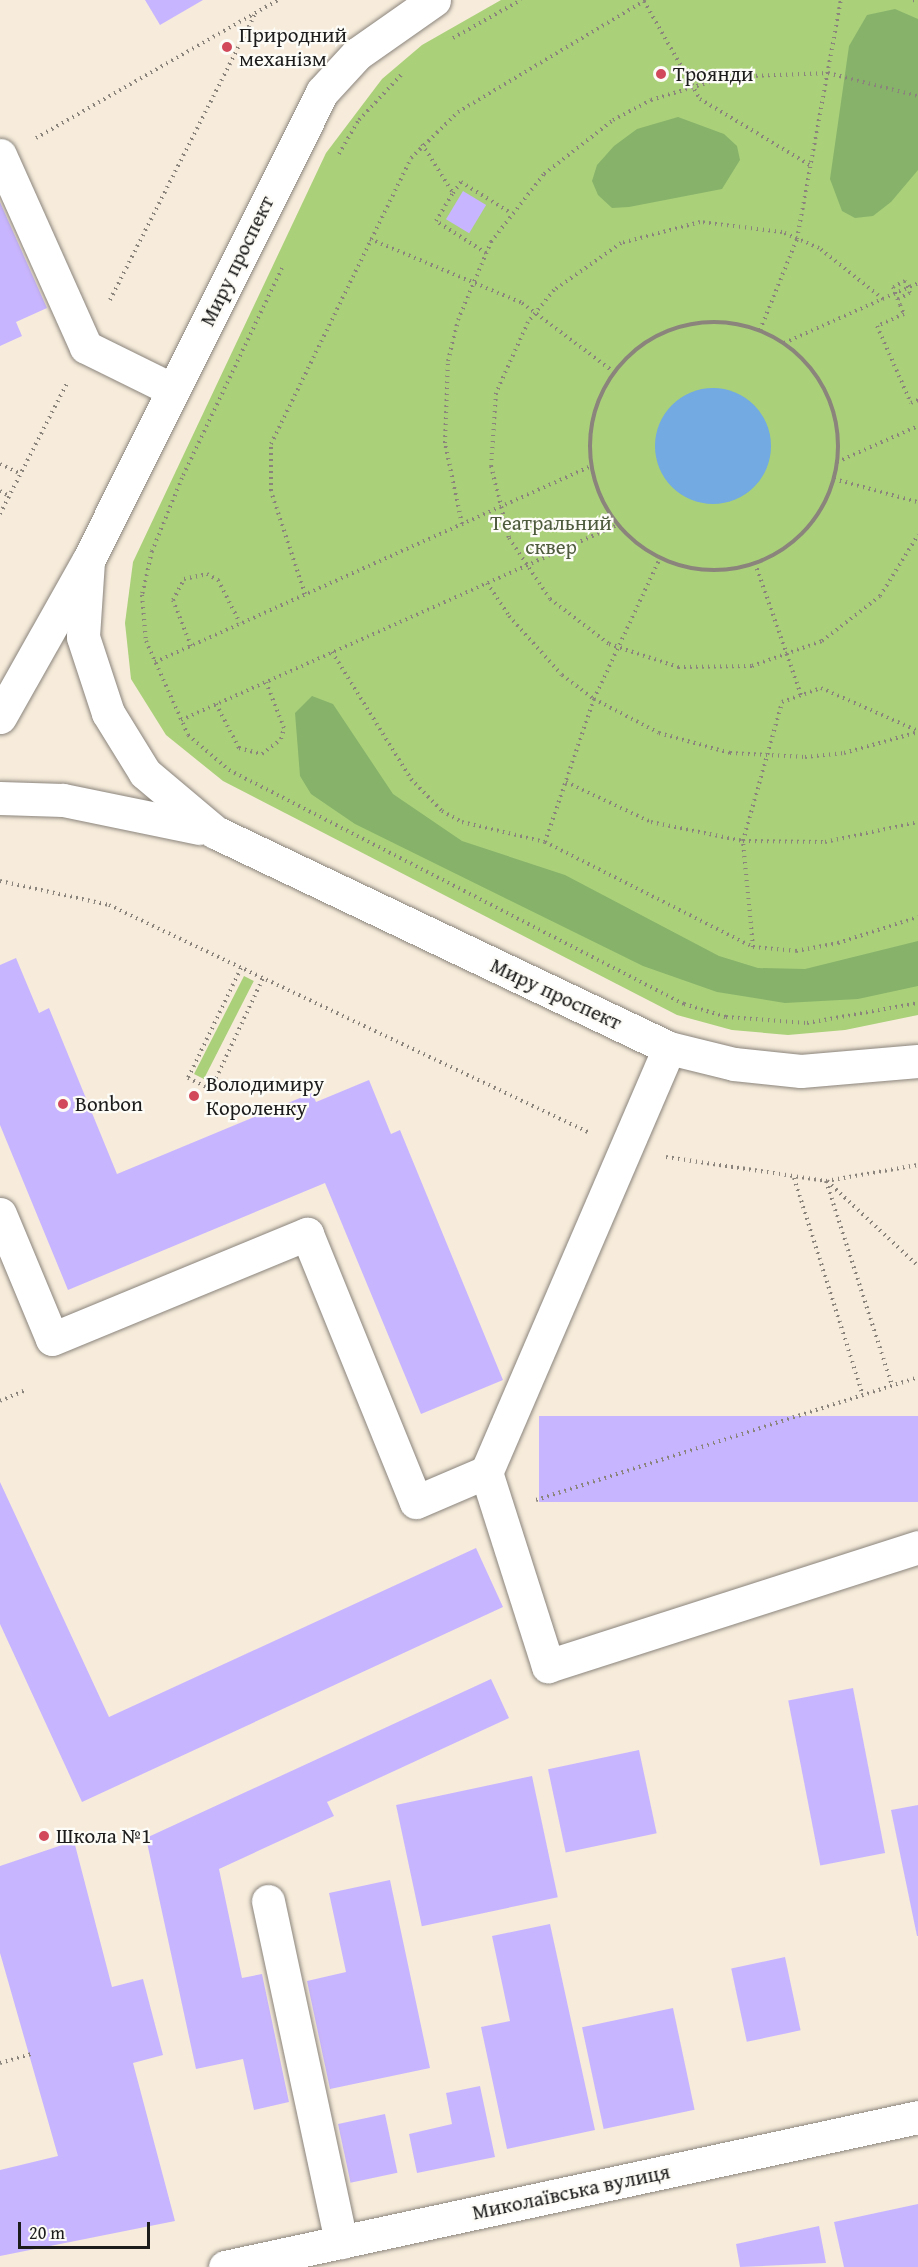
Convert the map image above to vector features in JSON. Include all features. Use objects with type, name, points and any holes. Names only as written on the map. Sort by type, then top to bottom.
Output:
[{"type":"main road","name":"Миру проспект","points":[[0,717],[88,561],[322,92],[357,54],[434,0]]},
{"type":"main road","points":[[1,156],[86,347],[173,390]]},
{"type":"main road","name":"Миру проспект","points":[[88,561],[82,637],[108,713],[145,773],[215,832]]},
{"type":"main road","name":"Миру проспект","points":[[0,798],[140,812],[215,832],[669,1048],[734,1064],[801,1071],[918,1061]]},
{"type":"main road","points":[[669,1048],[486,1473],[548,1666],[918,1547]]},
{"type":"main road","points":[[0,1214],[52,1340],[307,1234],[416,1502],[486,1473]]},
{"type":"main road","points":[[268,1901],[341,2242]]},
{"type":"main road","name":"Миколаївська вулиця","points":[[225,2267],[918,2117]]},
{"type":"path","points":[[1,156],[278,0]]},
{"type":"path","points":[[450,40],[521,0]]},
{"type":"path","points":[[760,330],[797,239],[840,0]]},
{"type":"path","points":[[913,0],[918,1]]},
{"type":"path","points":[[305,594],[271,491],[271,444],[370,238],[422,144],[458,112],[645,1],[700,99],[810,165]]},
{"type":"path","points":[[0,514],[256,12]]},
{"type":"path","points":[[333,164],[359,120],[411,67]]},
{"type":"path","points":[[462,524],[451,484],[444,402],[448,361],[472,281],[511,213],[577,144],[613,120],[692,85],[759,72],[828,73],[918,96]]},
{"type":"path","points":[[422,144],[453,193]]},
{"type":"path","points":[[486,253],[436,221],[453,193],[461,182],[511,213]]},
{"type":"path","points":[[883,298],[854,271],[797,239],[741,224],[659,229],[585,263],[535,313],[508,358],[496,393],[491,466],[499,507],[525,566],[577,624],[618,647],[678,667],[716,669],[788,657],[822,641],[866,609],[902,566],[918,535]]},
{"type":"path","points":[[370,238],[472,281],[535,313],[614,372]]},
{"type":"path","points":[[287,257],[152,551],[142,624],[155,662],[188,735],[230,770],[684,1004],[726,1017],[807,1023],[918,1003]]},
{"type":"path","points":[[784,343],[918,283]]},
{"type":"path","points":[[898,299],[910,293],[908,288]]},
{"type":"path","points":[[895,293],[904,314],[877,326],[911,403],[918,400]]},
{"type":"path","points":[[720,321],[760,330],[784,343],[813,369],[831,404],[837,462],[834,479],[805,531],[755,563],[698,570],[660,558],[617,525],[600,497],[591,466],[596,406],[614,372],[644,344],[680,326],[720,321]]},
{"type":"path","points":[[837,462],[918,426]]},
{"type":"path","points":[[0,464],[21,474]]},
{"type":"path","points":[[155,662],[591,466]]},
{"type":"path","points":[[834,479],[918,502]]},
{"type":"path","points":[[0,491],[9,496]]},
{"type":"path","points":[[181,720],[617,525]]},
{"type":"path","points":[[545,842],[594,699],[660,558]]},
{"type":"path","points":[[755,563],[801,695]]},
{"type":"path","points":[[191,646],[173,600],[184,579],[207,574],[218,580],[240,623]]},
{"type":"path","points":[[487,583],[534,647],[594,699],[685,742],[766,757],[844,753],[918,731]]},
{"type":"path","points":[[332,652],[425,797],[462,822],[545,842],[753,947],[796,951],[838,943],[918,917]]},
{"type":"path","points":[[216,704],[239,748],[262,754],[281,739],[284,728],[266,682]]},
{"type":"path","points":[[753,947],[743,841],[782,702],[821,688],[918,731]]},
{"type":"path","points":[[566,782],[651,822],[743,841],[825,842],[918,822]]},
{"type":"path","points":[[0,881],[109,905],[625,1150],[794,1178],[826,1181],[918,1165]]},
{"type":"path","points":[[242,968],[188,1078],[196,1082],[211,1089],[263,978]]},
{"type":"path","points":[[794,1178],[863,1395]]},
{"type":"path","points":[[826,1181],[918,1266]]},
{"type":"path","points":[[826,1181],[892,1385]]},
{"type":"path","points":[[499,1512],[918,1377]]},
{"type":"path","points":[[0,1401],[26,1390]]},
{"type":"path","points":[[0,2063],[31,2054]]},
{"type":"green space","name":"Театральний сквер","points":[[501,0],[918,0],[918,1015],[845,1030],[788,1035],[732,1030],[677,1015],[223,781],[166,735],[131,679],[125,623],[133,562],[326,153],[382,79],[422,45]]},
{"type":"green space","points":[[895,9],[918,19],[918,170],[891,202],[873,216],[855,218],[842,211],[830,179],[849,46],[867,15]]},
{"type":"green space","points":[[678,117],[724,134],[737,146],[740,160],[722,189],[629,207],[612,208],[598,195],[592,181],[597,165],[614,146],[637,129]]},
{"type":"green space","points":[[312,696],[333,704],[393,794],[462,841],[565,875],[719,956],[758,968],[805,969],[918,941],[918,986],[858,999],[785,1003],[717,992],[643,966],[355,824],[311,794],[300,776],[295,713]]},
{"type":"green space","points":[[244,976],[254,981],[204,1079],[194,1074]]},
{"type":"water","points":[[713,388],[735,392],[754,405],[767,424],[771,446],[767,468],[754,487],[735,500],[713,504],[691,500],[672,487],[659,468],[655,446],[659,424],[672,405],[691,392]]},
{"type":"building","points":[[145,0],[203,0],[160,25]]},
{"type":"building","points":[[463,191],[486,205],[469,233],[446,219]]},
{"type":"building","points":[[0,202],[47,308],[16,322],[22,336],[0,346]]},
{"type":"building","points":[[16,958],[39,1013],[49,1008],[117,1174],[312,1093],[316,1102],[369,1080],[391,1134],[400,1130],[503,1380],[421,1414],[325,1183],[68,1290],[0,1125],[0,965]]},
{"type":"building","points":[[539,1416],[918,1416],[918,1502],[539,1502]]},
{"type":"building","points":[[0,1482],[109,1717],[476,1548],[503,1607],[82,1802],[0,1624]]},
{"type":"building","points":[[491,1679],[509,1718],[327,1802],[334,1816],[219,1869],[242,1978],[262,1974],[289,2102],[254,2110],[243,2059],[196,2069],[146,1838]]},
{"type":"building","points":[[853,1688],[885,1853],[820,1866],[788,1701]]},
{"type":"building","points":[[639,1750],[657,1833],[566,1852],[548,1769]]},
{"type":"building","points":[[532,1776],[558,1897],[422,1926],[396,1805]]},
{"type":"building","points":[[918,1805],[918,1936],[917,1936],[891,1810]]},
{"type":"building","points":[[74,1841],[112,1987],[143,1979],[163,2055],[133,2063],[175,2221],[0,2256],[0,2170],[58,2156],[0,1953],[0,1866]]},
{"type":"building","points":[[390,1880],[430,2068],[330,2089],[307,1981],[346,1972],[329,1893]]},
{"type":"building","points":[[550,1924],[595,2130],[507,2149],[481,2027],[510,2021],[492,1936]]},
{"type":"building","points":[[785,1957],[801,2030],[747,2042],[731,1968]]},
{"type":"building","points":[[673,2008],[695,2110],[604,2129],[582,2027]]},
{"type":"building","points":[[480,2086],[495,2157],[417,2173],[409,2134],[452,2124],[446,2093]]},
{"type":"building","points":[[385,2114],[397,2173],[351,2183],[338,2124]]},
{"type":"building","points":[[918,2204],[918,2267],[844,2267],[834,2222]]},
{"type":"building","points":[[819,2226],[826,2263],[740,2267],[736,2244]]},
{"type":"place","name":"Природний механізм","points":[[227,47]]},
{"type":"place","name":"Троянди","points":[[661,74]]},
{"type":"place","name":"Володимиру Короленку","points":[[194,1096]]},
{"type":"place","name":"Bonbon","points":[[63,1104]]},
{"type":"place","name":"Школа №1","points":[[44,1836]]}]
